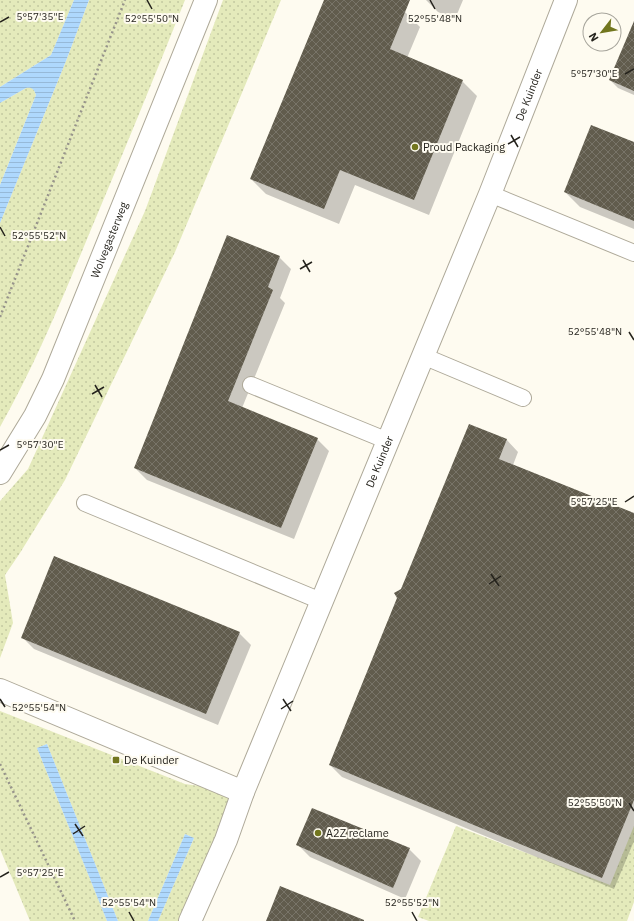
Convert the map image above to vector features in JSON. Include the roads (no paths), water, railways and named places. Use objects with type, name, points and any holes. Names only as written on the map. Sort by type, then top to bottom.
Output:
[{"type":"street","name":"Wolvegasterweg","points":[[0,473],[35,416],[53,379],[206,0]]},
{"type":"street","name":"De Kuinder","points":[[190,921],[226,840],[243,792],[321,601],[490,194],[566,0]]},
{"type":"street","points":[[0,690],[243,792]]},
{"type":"lane","points":[[490,194],[634,254]]},
{"type":"lane","points":[[423,356],[523,398]]},
{"type":"lane","points":[[251,385],[388,441]]},
{"type":"lane","points":[[85,503],[321,601]]},
{"type":"water","points":[[74,0],[89,0],[66,61],[0,223],[0,185],[36,95],[32,89],[26,88],[0,103],[0,87],[51,55]]},
{"type":"water","points":[[47,744],[118,921],[107,921],[37,748]]},
{"type":"water","points":[[185,834],[194,838],[158,921],[148,921]]},
{"type":"place","name":"Proud Packaging","points":[[415,147]]},
{"type":"place","name":"De Kuinder","points":[[116,760]]},
{"type":"place","name":"A2Z reclame","points":[[318,833]]}]
